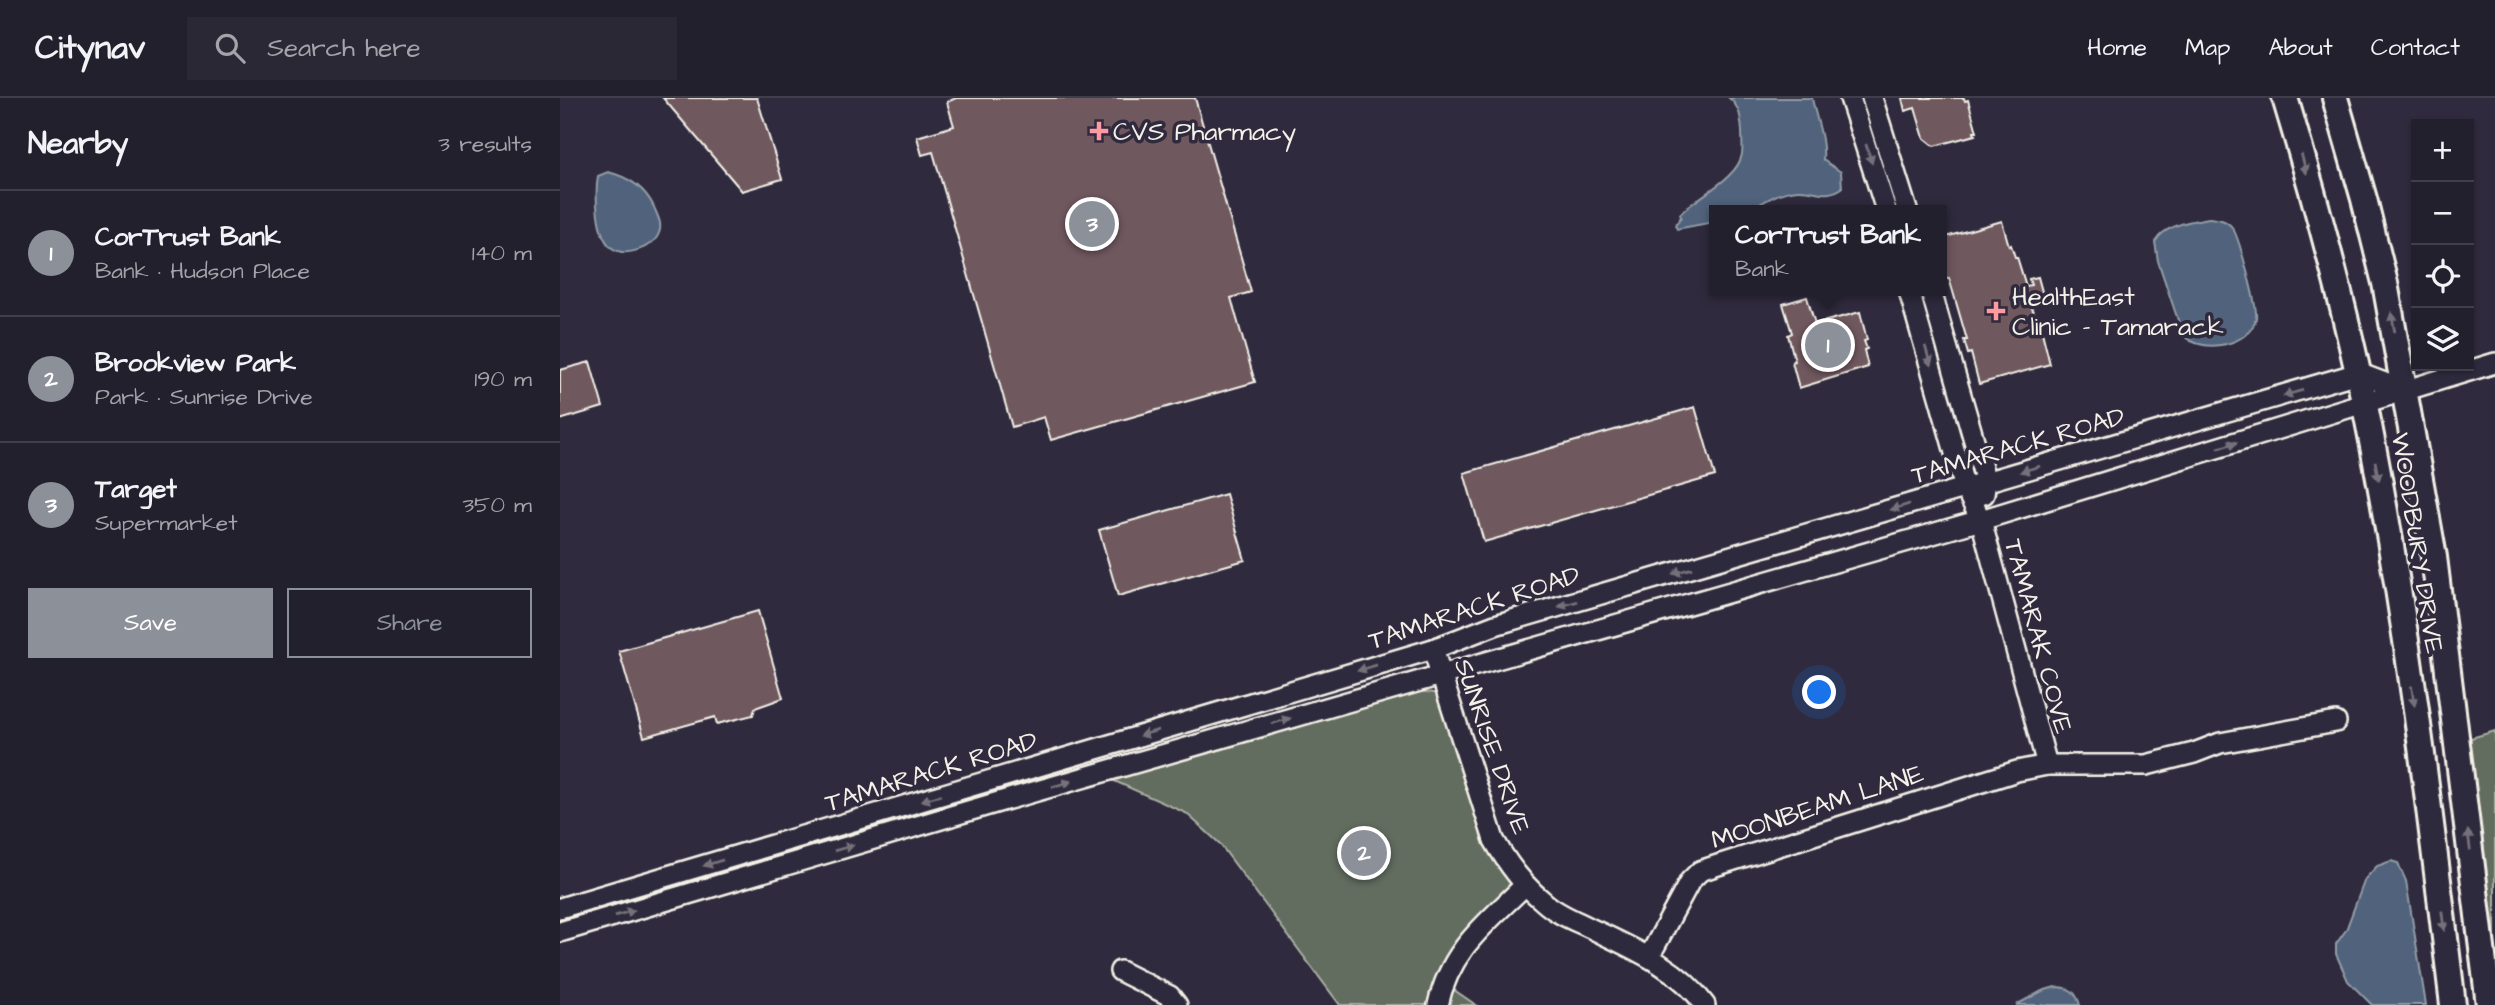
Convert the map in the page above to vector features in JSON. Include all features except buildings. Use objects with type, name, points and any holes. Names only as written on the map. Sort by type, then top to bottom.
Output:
[{"type":"main road","name":"WOODBURY DRIVE","points":[[2285,98],[2365,404],[2392,554],[2426,776],[2453,1005]]},
{"type":"main road","name":"WOODBURY DRIVE","points":[[2335,98],[2380,260],[2434,556],[2489,1005]]},
{"type":"street","points":[[1850,98],[1884,205]]},
{"type":"street","points":[[1872,98],[1906,205]]},
{"type":"street","points":[[1910,296],[1965,488],[1981,520]]},
{"type":"street","points":[[1932,296],[1986,482],[1981,520]]},
{"type":"street","name":"TAMARACK ROAD","points":[[560,932],[1002,801],[1981,520],[2495,363]]},
{"type":"street","points":[[2358,373],[2403,390]]},
{"type":"street","name":"TAMARACK ROAD","points":[[560,908],[1433,649],[1486,628],[2358,373]]},
{"type":"street","name":"TAMARAK COVE","points":[[1981,520],[2047,765],[2146,765],[2194,753],[2220,743],[2336,722]]},
{"type":"street","name":"SUNRISE DRIVE","points":[[1433,649],[1494,840],[1507,863],[1525,885],[1560,913],[1649,957],[1675,974],[1705,1005]]},
{"type":"street","name":"MOONBEAM LANE","points":[[1649,957],[1690,881],[1700,871],[2017,771],[2047,765]]},
{"type":"street","points":[[1438,1005],[1449,971],[1459,952],[1525,885]]},
{"type":"street","points":[[1120,971],[1170,996],[1177,1005]]},
{"type":"green space","points":[[1419,691],[1449,695],[1486,817],[1525,885],[1444,983],[1476,1005],[1340,1005],[1219,843],[1186,813],[1112,780]]},
{"type":"green space","points":[[2495,731],[2495,1005],[2457,742]]},
{"type":"water","points":[[1729,98],[1812,98],[1823,160],[1841,172],[1842,188],[1831,193],[1804,190],[1786,192],[1760,205],[1709,205],[1709,223],[1677,229],[1675,225],[1681,217],[1680,214],[1725,179],[1739,163],[1742,151],[1741,122],[1733,101]]},
{"type":"water","points":[[608,172],[636,184],[654,207],[660,230],[656,238],[645,247],[631,252],[618,251],[612,248],[603,234],[598,214],[597,184],[598,176]]},
{"type":"water","points":[[2209,218],[2226,222],[2236,235],[2256,312],[2252,328],[2245,336],[2212,346],[2191,341],[2183,335],[2158,261],[2155,242],[2171,228]]},
{"type":"water","points":[[2391,861],[2398,863],[2406,881],[2426,1005],[2372,1005],[2348,981],[2336,954],[2336,944],[2346,930],[2365,879],[2377,866]]},
{"type":"water","points":[[2055,987],[2071,991],[2080,1005],[2016,1005],[2042,991]]},
{"type":"place","name":"CVS Pharmacy","points":[[1099,131]]},
{"type":"place","name":"Target","points":[[1092,224]]},
{"type":"place","name":"HealthEast Clinic - Tamarack","points":[[1996,311]]},
{"type":"place","name":"CorTrust Bank","points":[[1828,345]]},
{"type":"place","name":"Brookview Park","points":[[1364,853]]}]
